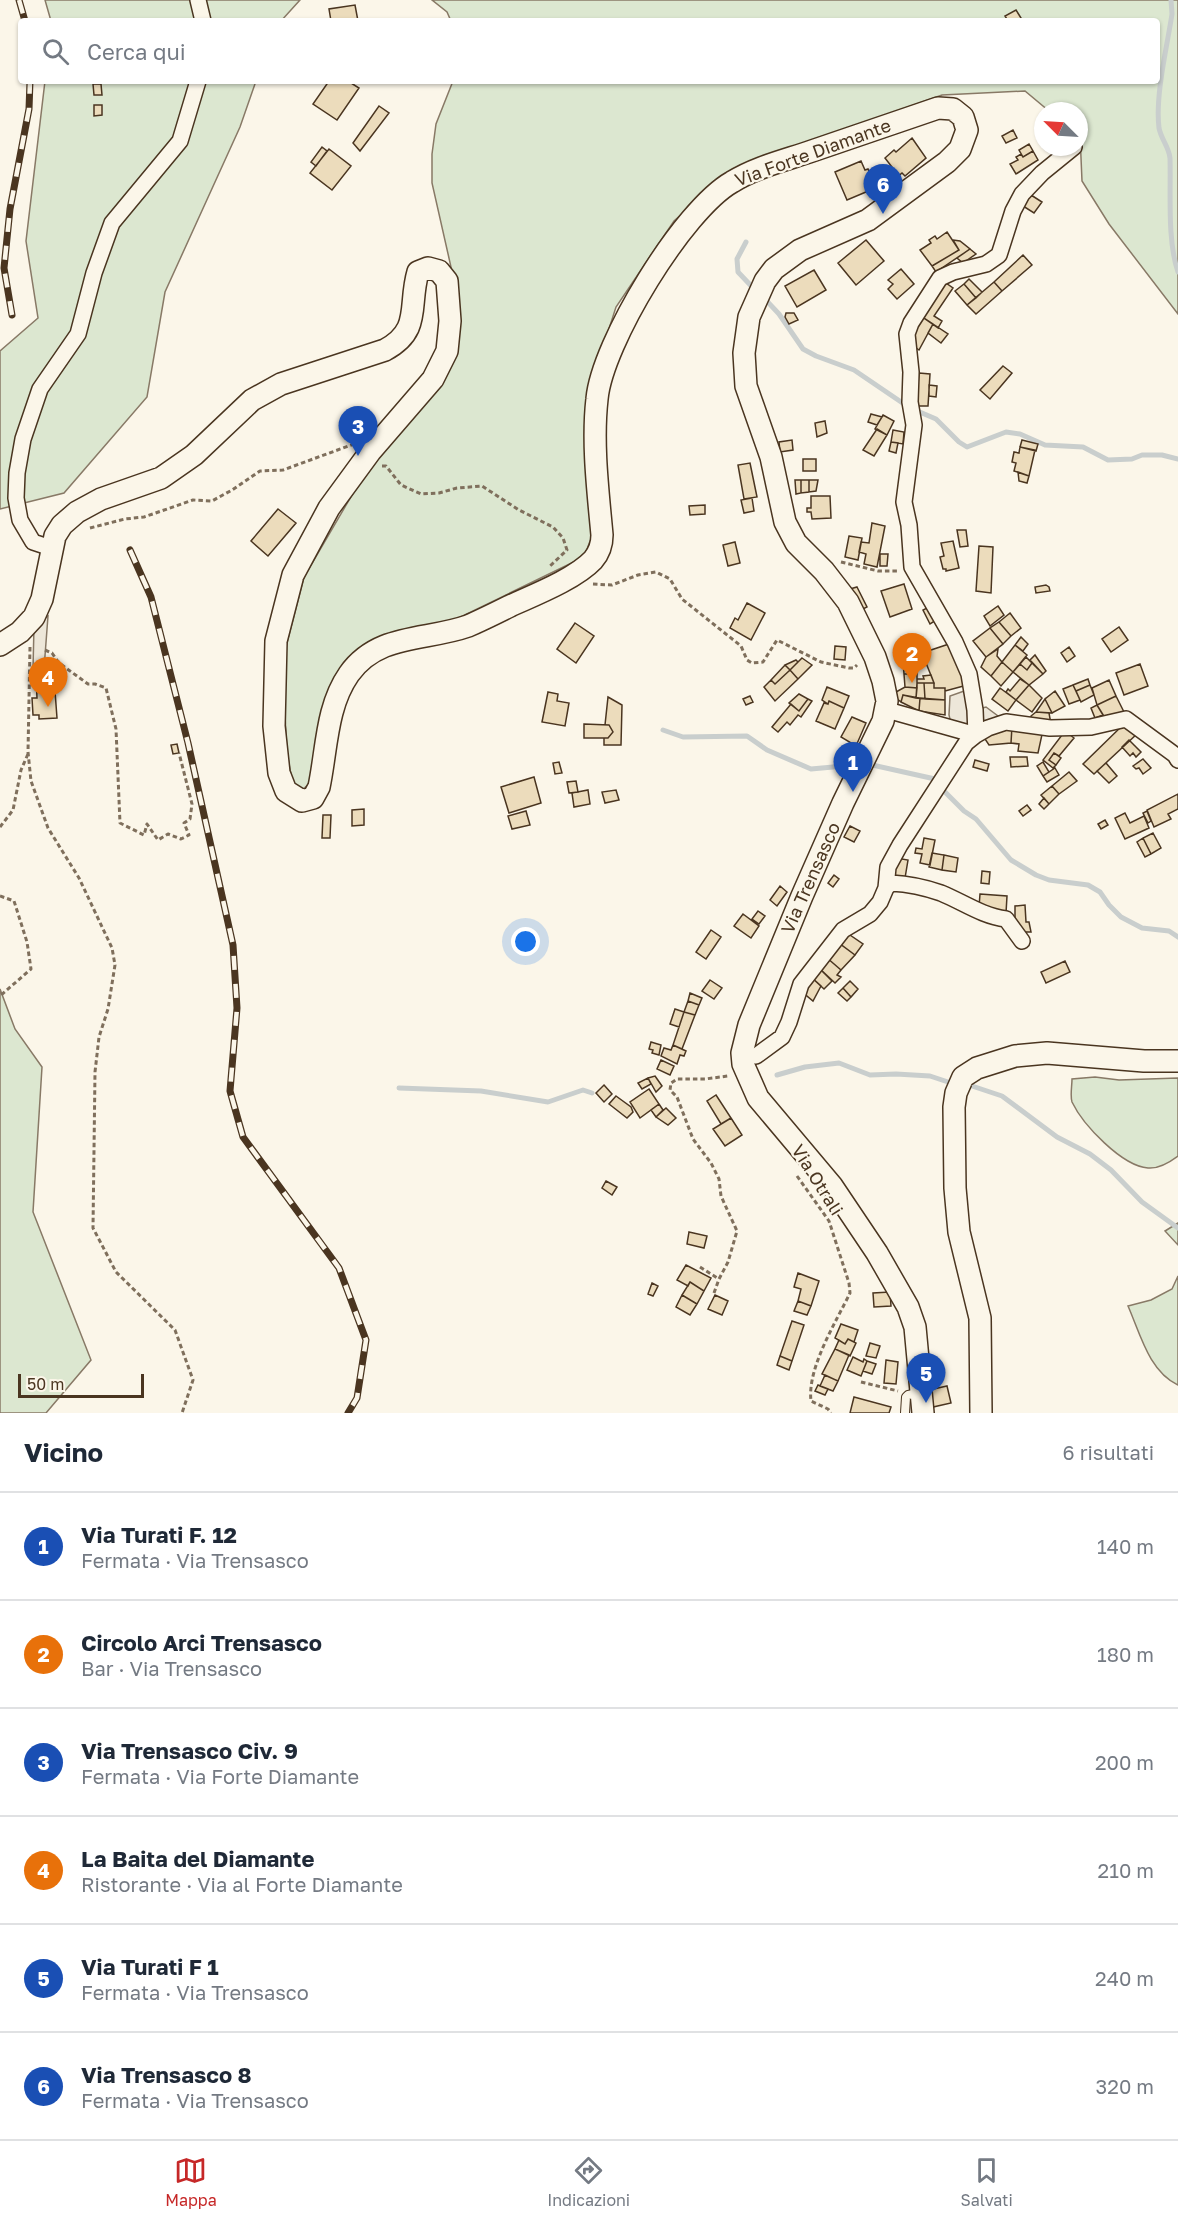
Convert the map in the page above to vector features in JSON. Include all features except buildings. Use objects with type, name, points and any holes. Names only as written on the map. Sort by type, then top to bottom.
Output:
[{"type":"main road","name":"Via Forte Diamante","points":[[51,548],[62,525],[77,512],[101,499],[161,478],[194,455],[252,400],[281,384],[397,344],[409,329],[414,315],[415,283],[418,272],[428,268],[439,271],[447,281],[450,321],[447,351],[433,379],[365,459],[329,508],[293,575],[276,641],[274,726],[279,773],[286,791],[294,797],[302,801],[313,798],[319,787],[334,702],[350,674],[368,656],[390,642],[468,626],[547,589],[584,568],[599,550],[602,535],[596,419],[597,396],[603,373],[615,341],[647,280],[677,237],[707,201],[731,182],[764,167],[938,108],[953,109],[963,117],[967,130],[960,149],[947,162],[868,220],[800,250],[774,269],[757,298],[745,334],[746,386],[771,457],[785,522],[796,543],[824,571],[848,602],[875,657],[886,693],[887,710]]},
{"type":"main road","points":[[0,645],[20,632],[34,617],[42,599],[51,548]]},
{"type":"main road","name":"Via Trensasco","points":[[887,710],[802,896],[748,1025],[742,1053],[749,1060],[758,1098],[832,1186],[897,1285],[915,1327],[917,1400]]},
{"type":"main road","points":[[981,1413],[980,1318],[959,1233],[955,1188],[954,1107],[956,1093],[963,1077],[977,1068],[1014,1056],[1047,1053],[1144,1061],[1178,1061]]},
{"type":"street","points":[[198,0],[201,18]]},
{"type":"street","points":[[51,548],[33,542],[20,520],[16,498],[17,473],[23,439],[40,389],[78,334],[94,273],[112,223],[180,141],[197,84]]},
{"type":"street","points":[[976,735],[969,674],[955,642],[912,567],[909,525],[904,502],[914,425],[910,402],[911,372],[907,344],[911,322],[940,278],[953,272],[986,264],[999,255],[1013,211],[1022,194],[1063,156]]},
{"type":"street","points":[[887,710],[976,735]]},
{"type":"street","points":[[886,888],[888,867],[900,845],[966,743],[988,728],[1006,722],[1050,728],[1091,727],[1126,718],[1178,760]]},
{"type":"street","points":[[749,1060],[782,1037],[801,984],[843,930],[870,914],[891,882],[914,884],[942,894],[987,916],[1006,919],[1022,941]]},
{"type":"lane","points":[[905,1413],[905,1401],[917,1400]]},
{"type":"path","points":[[87,529],[125,519],[144,517],[193,500],[212,501],[260,471],[283,470],[351,444],[358,444],[369,472],[382,465],[386,466],[401,485],[421,494],[482,486],[529,515],[554,527],[563,538],[567,550],[553,561],[542,576],[547,589]]},
{"type":"path","points":[[838,561],[878,571],[896,570],[915,574]]},
{"type":"path","points":[[587,583],[612,585],[638,574],[656,572],[670,579],[682,600],[741,646],[747,660],[752,663],[762,662],[777,640],[820,663],[854,668],[860,662]]},
{"type":"path","points":[[20,632],[30,646],[28,752],[31,781],[48,828],[79,878],[112,948],[115,965],[108,1009],[99,1037],[95,1072],[93,1228],[116,1272],[176,1330],[193,1380],[182,1413]]},
{"type":"path","points":[[45,650],[52,653],[63,666],[88,684],[106,688],[116,729],[120,823],[144,835],[147,824],[158,840],[168,834],[181,839],[189,835],[184,823],[190,819],[192,804],[179,753]]},
{"type":"path","points":[[0,827],[13,810],[21,770],[28,752]]},
{"type":"path","points":[[0,896],[14,901],[27,942],[30,969],[0,996]]},
{"type":"path","points":[[714,1293],[728,1262],[736,1231],[721,1196],[719,1179],[711,1163],[693,1139],[677,1097],[670,1090],[671,1083],[677,1079],[727,1077],[749,1060]]},
{"type":"path","name":"Via Otrali","points":[[796,1174],[829,1221],[849,1283],[849,1293],[811,1381],[811,1401],[828,1409],[831,1413]]},
{"type":"path","points":[[700,1267],[719,1279]]},
{"type":"path","points":[[861,1382],[917,1400]]},
{"type":"green space","points":[[45,0],[300,0],[284,18],[50,18]]},
{"type":"green space","points":[[432,0],[1178,0],[1178,314],[1109,224],[1082,181],[1081,156],[1088,156],[1088,102],[1038,102],[1025,91],[942,95],[733,169],[674,221],[616,307],[587,397],[592,536],[584,557],[440,627],[373,641],[311,782],[300,792],[292,781],[287,752],[282,662],[304,577],[366,471],[457,341],[451,267],[432,183],[432,154],[436,124],[452,84],[1160,84],[1160,18],[450,18],[447,12]]},
{"type":"green space","points":[[45,84],[255,84],[240,127],[165,292],[147,397],[64,493],[0,509],[0,351],[38,318],[26,241]]},
{"type":"green space","points":[[0,989],[15,1029],[42,1067],[33,1212],[91,1360],[46,1413],[0,1413]]},
{"type":"green space","points":[[1095,1077],[1119,1080],[1178,1078],[1178,1156],[1168,1163],[1148,1168],[1127,1160],[1104,1143],[1085,1122],[1071,1100],[1072,1079]]},
{"type":"green space","points":[[1178,1223],[1178,1245],[1165,1231]]},
{"type":"green space","points":[[1178,1276],[1178,1385],[1168,1379],[1153,1361],[1141,1339],[1128,1306],[1151,1300],[1172,1289]]},
{"type":"shaded area","points":[[48,616],[44,669],[33,669],[34,626]]},
{"type":"shaded area","points":[[967,690],[975,710],[986,707],[1006,722],[952,728],[949,715],[950,696]]},
{"type":"waterway","points":[[1171,0],[1172,14],[1160,87],[1158,115],[1160,132],[1170,158],[1172,246],[1178,272]]},
{"type":"waterway","points":[[746,242],[737,259],[738,272],[756,291]]},
{"type":"waterway","points":[[763,297],[779,314],[803,349],[854,370],[907,406]]},
{"type":"waterway","points":[[915,410],[936,419],[967,447],[1006,432],[1020,434],[1045,445],[1083,447],[1108,460],[1132,459],[1142,455],[1162,455],[1178,459]]},
{"type":"waterway","points":[[663,730],[683,737],[747,736],[767,750],[811,769],[855,765]]},
{"type":"waterway","points":[[868,764],[935,779],[964,811],[976,819],[1011,860],[1049,880],[1088,885],[1100,892],[1121,917],[1142,928],[1169,931],[1178,937]]},
{"type":"waterway","points":[[777,1075],[805,1067],[839,1063],[870,1075],[930,1076],[954,1084]]},
{"type":"waterway","points":[[966,1084],[1002,1096],[1057,1137],[1090,1154],[1111,1170],[1142,1202],[1178,1228]]},
{"type":"waterway","points":[[399,1088],[481,1091],[548,1102],[583,1090],[592,1093]]},
{"type":"railway","points":[[19,0],[24,18]]},
{"type":"railway","points":[[12,315],[4,268],[10,209],[29,109],[30,84]]},
{"type":"railway","points":[[130,550],[151,597],[188,743],[233,945],[237,1008],[230,1091],[243,1137],[339,1268],[366,1340],[357,1398],[348,1413]]},
{"type":"place","name":"Via Trensasco 8","points":[[883,214]]},
{"type":"place","name":"Via Trensasco Civ. 9","points":[[358,456]]},
{"type":"place","name":"Circolo Arci Trensasco","points":[[912,683]]},
{"type":"place","name":"La Baita del Diamante","points":[[48,707]]},
{"type":"place","name":"Via Turati F. 12","points":[[853,792]]},
{"type":"place","name":"Via Turati F 1","points":[[926,1403]]}]
